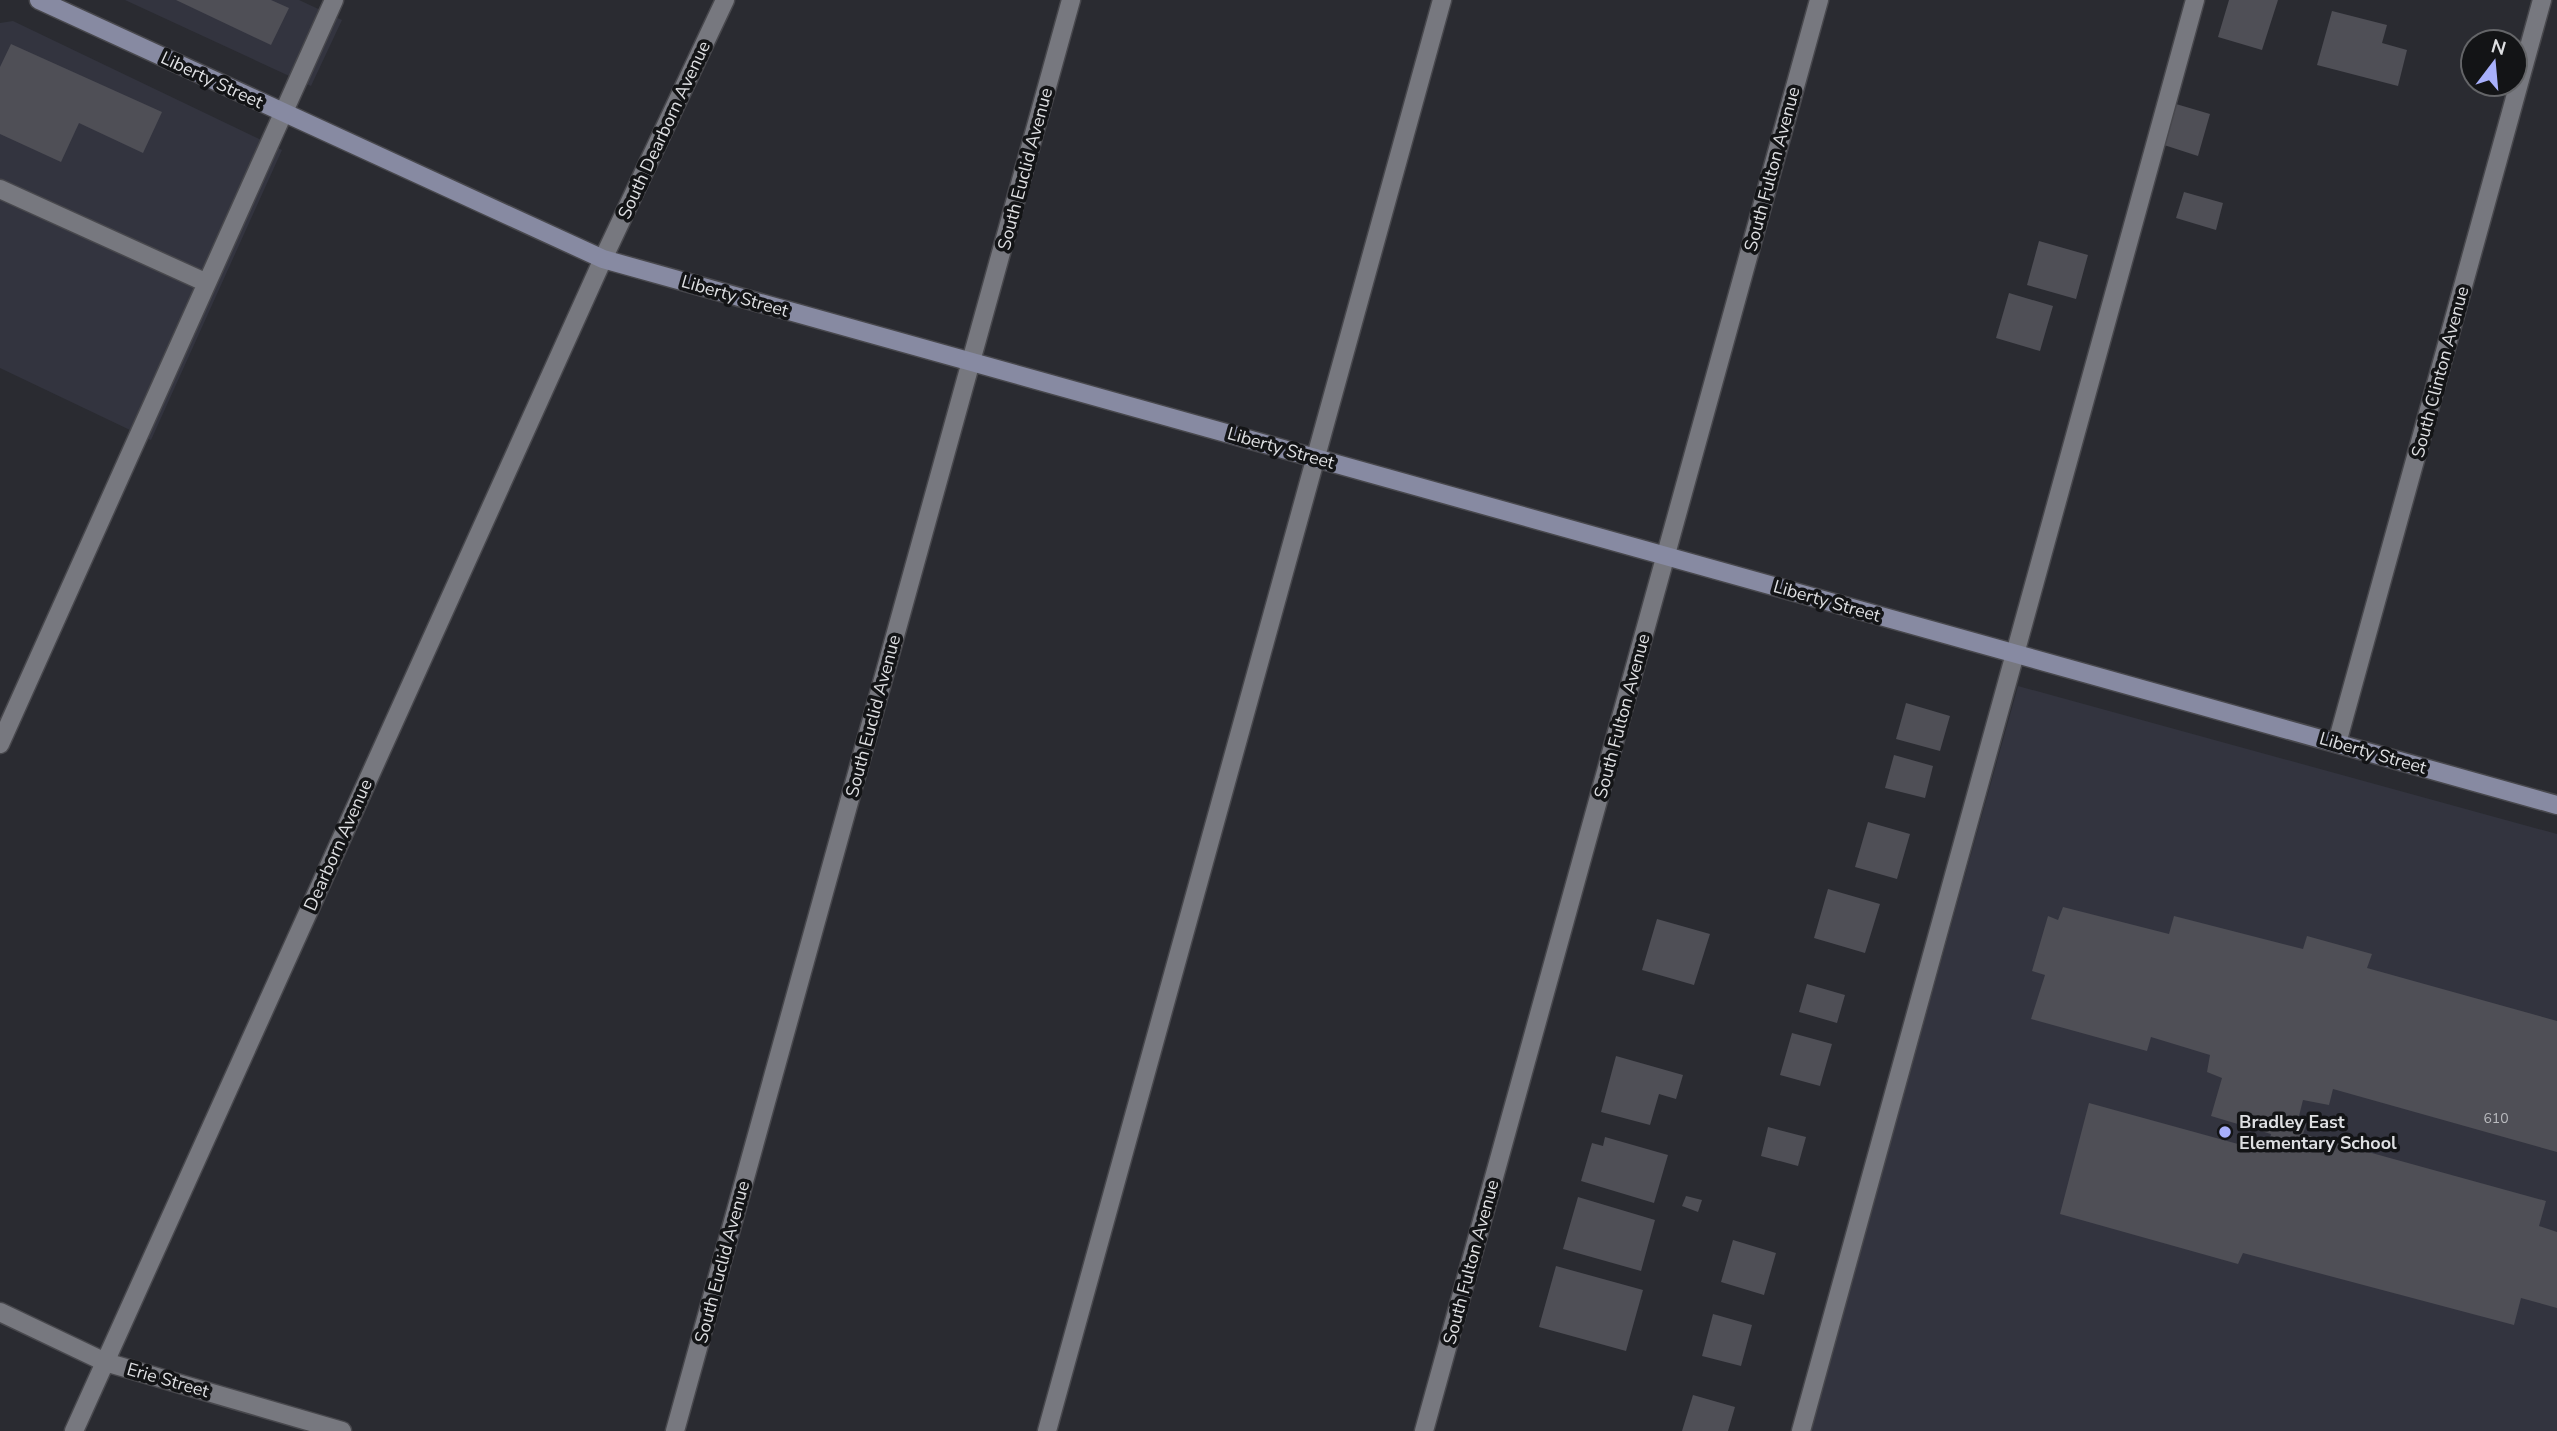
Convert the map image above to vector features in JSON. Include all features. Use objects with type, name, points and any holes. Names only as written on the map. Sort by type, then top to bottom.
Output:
[{"type":"street","name":"Liberty Street","points":[[39,0],[603,259],[2557,805]]},
{"type":"street","points":[[0,744],[334,0]]},
{"type":"street","name":"South Dearborn Avenue","points":[[603,259],[725,0]]},
{"type":"street","name":"South Euclid Avenue","points":[[675,1431],[1071,0]]},
{"type":"street","points":[[1047,1431],[1442,0]]},
{"type":"street","name":"South Fulton Avenue","points":[[1424,1431],[1819,0]]},
{"type":"street","points":[[1801,1431],[2195,0]]},
{"type":"street","name":"South Clinton Avenue","points":[[2337,743],[2542,0]]},
{"type":"street","points":[[0,189],[207,283]]},
{"type":"street","name":"Dearborn Avenue","points":[[74,1431],[603,259]]},
{"type":"street","name":"Erie Street","points":[[0,1312],[105,1362],[330,1429]]},
{"type":"shaded area","points":[[125,0],[299,0],[342,20],[311,86]]},
{"type":"shaded area","points":[[13,21],[282,150],[151,440],[0,368],[0,23]]},
{"type":"shaded area","name":"Bradley East Elementary School","points":[[2018,686],[2557,834],[2557,1431],[1810,1431]]},
{"type":"building","points":[[176,0],[271,0],[289,8],[271,45]]},
{"type":"building","points":[[2229,0],[2278,0],[2262,50],[2218,37]]},
{"type":"building","points":[[2332,11],[2387,25],[2382,43],[2407,50],[2398,86],[2317,65]]},
{"type":"building","points":[[11,44],[162,112],[143,153],[79,123],[61,162],[0,134],[0,67]]},
{"type":"building","points":[[2176,104],[2210,114],[2198,156],[2164,145]]},
{"type":"building","points":[[2184,192],[2223,203],[2216,230],[2176,218]]},
{"type":"building","points":[[2039,241],[2088,255],[2076,299],[2027,285]]},
{"type":"building","points":[[2009,293],[2053,306],[2040,351],[1996,338]]},
{"type":"building","points":[[1906,703],[1950,716],[1940,751],[1896,739]]},
{"type":"building","points":[[1894,755],[1933,766],[1925,798],[1885,788]]},
{"type":"building","points":[[1868,822],[1910,834],[1897,879],[1855,867]]},
{"type":"building","points":[[1828,889],[1880,904],[1865,953],[1814,938]]},
{"type":"building","name":"Bradley East Elementary School","points":[[2063,907],[2169,934],[2174,916],[2303,949],[2307,936],[2372,954],[2367,968],[2557,1021],[2557,1152],[2333,1089],[2329,1105],[2303,1100],[2298,1120],[2307,1123],[2303,1134],[2546,1201],[2539,1226],[2557,1232],[2557,1308],[2521,1298],[2514,1325],[2243,1253],[2238,1264],[2060,1214],[2089,1103],[2267,1152],[2271,1134],[2211,1116],[2222,1078],[2207,1072],[2210,1055],[2151,1037],[2147,1051],[2031,1019],[2045,975],[2032,971],[2048,916],[2058,920]]},
{"type":"building","points":[[1657,919],[1710,934],[1694,985],[1642,970]]},
{"type":"building","points":[[1807,984],[1845,995],[1837,1023],[1799,1012]]},
{"type":"building","points":[[1792,1033],[1832,1044],[1820,1086],[1780,1075]]},
{"type":"building","points":[[1616,1056],[1683,1075],[1676,1099],[1659,1094],[1650,1125],[1601,1112]]},
{"type":"building","points":[[1768,1127],[1806,1137],[1798,1166],[1761,1156]]},
{"type":"building","points":[[1605,1137],[1668,1155],[1654,1203],[1581,1181],[1592,1143],[1603,1146]]},
{"type":"building","points":[[1686,1196],[1702,1200],[1698,1212],[1682,1206]]},
{"type":"building","points":[[1578,1197],[1655,1220],[1641,1271],[1563,1249]]},
{"type":"building","points":[[1733,1240],[1776,1253],[1764,1295],[1721,1282]]},
{"type":"building","points":[[1556,1266],[1643,1290],[1626,1351],[1539,1327]]},
{"type":"building","points":[[1713,1314],[1752,1325],[1741,1366],[1702,1356]]},
{"type":"building","points":[[1693,1395],[1735,1407],[1728,1431],[1682,1431]]},
{"type":"place","name":"Bradley East Elementary School","points":[[2225,1132]]}]
